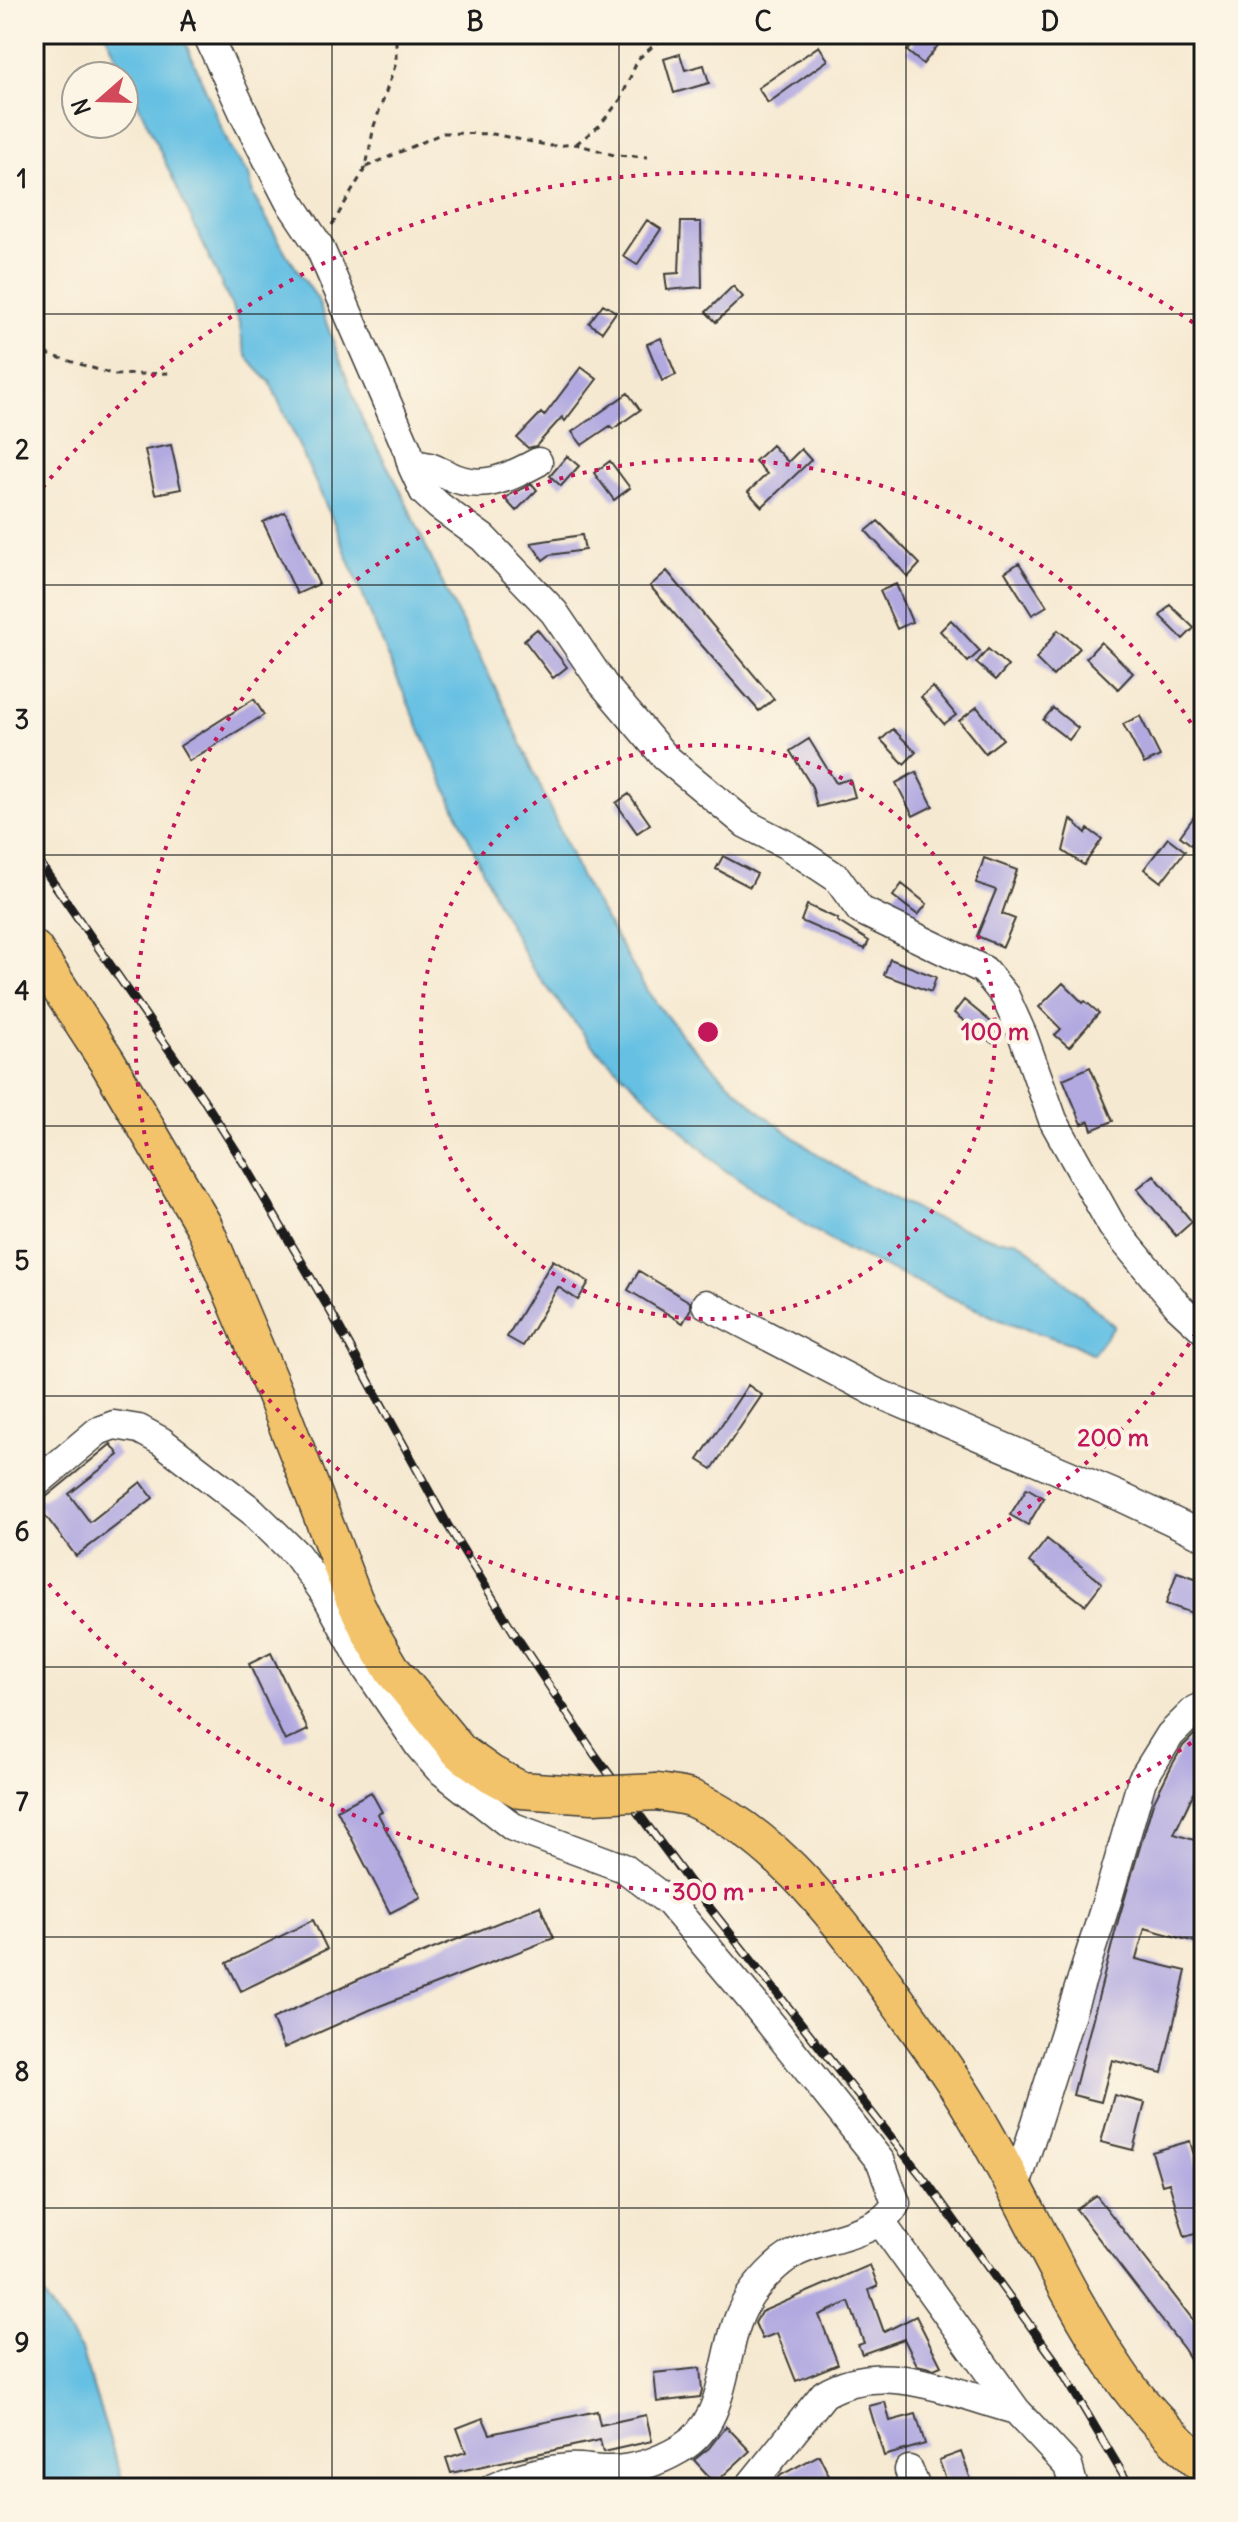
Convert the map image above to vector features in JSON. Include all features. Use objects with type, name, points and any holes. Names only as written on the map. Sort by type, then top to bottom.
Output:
[{"type":"main road","points":[[34,949],[107,1061],[204,1226],[370,1632],[450,1761],[491,1774],[521,1790],[593,1795],[657,1792],[690,1798],[734,1822],[794,1871],[873,1967],[973,2111],[1055,2268],[1119,2374],[1152,2415],[1204,2466]]},
{"type":"street","points":[[207,34],[289,201],[319,246],[424,492],[483,538],[554,612],[603,684],[665,757],[746,824],[787,845],[837,878],[860,910],[984,970],[1005,996],[1053,1120],[1112,1226],[1178,1306],[1204,1330]]},
{"type":"street","points":[[412,466],[428,464],[465,482],[488,484],[538,462]]},
{"type":"street","points":[[706,1304],[875,1392],[1119,1496],[1204,1536]]},
{"type":"street","points":[[34,1485],[98,1431],[114,1425],[139,1429],[186,1458],[252,1511],[297,1555],[326,1595],[364,1665],[419,1746],[450,1761],[513,1827],[624,1868],[670,1903],[881,2162],[896,2203],[892,2213],[880,2221],[796,2252],[775,2266],[755,2288],[735,2321],[715,2411],[703,2429],[683,2448],[645,2466],[624,2471],[571,2467],[515,2478],[493,2488]]},
{"type":"street","points":[[1015,2189],[1142,1780],[1170,1735],[1195,1710],[1204,1706]]},
{"type":"street","points":[[880,2221],[1016,2410],[1068,2466],[1074,2488]]},
{"type":"street","points":[[748,2488],[824,2394],[859,2379],[904,2381],[956,2391],[1016,2410]]},
{"type":"path","points":[[319,246],[366,167],[374,126],[396,63],[396,34]]},
{"type":"path","points":[[576,144],[599,126],[621,99],[638,59],[667,34]]},
{"type":"path","points":[[366,167],[443,133],[493,134],[551,146],[576,144],[614,155],[648,157]]},
{"type":"path","points":[[34,350],[115,375],[170,373]]},
{"type":"water","points":[[106,34],[182,34],[231,150],[249,175],[253,195],[287,255],[317,298],[364,424],[399,487],[446,591],[505,707],[580,876],[647,991],[683,1037],[725,1079],[764,1115],[813,1151],[859,1181],[933,1218],[996,1240],[1016,1240],[1027,1247],[1114,1326],[1093,1354],[1073,1344],[1009,1324],[845,1249],[722,1168],[593,1046],[532,968],[497,902],[270,382],[248,357],[242,343],[240,324],[140,108],[140,60],[118,60]]},
{"type":"water","points":[[34,2282],[81,2350],[125,2488],[34,2488]]},
{"type":"building","points":[[921,34],[947,34],[923,64],[907,51]]},
{"type":"building","points":[[819,46],[828,60],[768,103],[758,88]]},
{"type":"building","points":[[680,54],[685,70],[704,65],[709,83],[674,93],[664,59]]},
{"type":"building","points":[[647,220],[661,229],[637,265],[623,256]]},
{"type":"building","points":[[681,222],[701,222],[702,287],[667,290],[665,274],[679,273]]},
{"type":"building","points":[[733,286],[743,297],[716,322],[706,312]]},
{"type":"building","points":[[603,304],[616,312],[602,332],[589,323]]},
{"type":"building","points":[[661,338],[676,375],[662,381],[647,344]]},
{"type":"building","points":[[581,367],[597,379],[565,421],[562,417],[536,446],[528,448],[517,438],[541,413],[544,416]]},
{"type":"building","points":[[628,393],[640,410],[582,445],[572,432]]},
{"type":"building","points":[[171,445],[181,489],[155,494],[145,450]]},
{"type":"building","points":[[772,445],[788,462],[801,449],[811,460],[762,507],[748,492],[767,474],[755,461]]},
{"type":"building","points":[[567,456],[579,466],[561,486],[550,476]]},
{"type":"building","points":[[610,461],[630,488],[614,500],[594,473]]},
{"type":"building","points":[[532,484],[537,490],[516,511],[505,499]]},
{"type":"building","points":[[285,512],[319,584],[297,594],[263,522]]},
{"type":"building","points":[[878,521],[920,564],[908,577],[866,531]]},
{"type":"building","points":[[582,535],[585,550],[550,555],[543,560],[531,543]]},
{"type":"building","points":[[1019,563],[1047,606],[1032,615],[1005,572]]},
{"type":"building","points":[[667,571],[774,699],[759,711],[650,586]]},
{"type":"building","points":[[896,584],[912,622],[897,629],[880,591]]},
{"type":"building","points":[[1170,605],[1194,628],[1183,639],[1160,616]]},
{"type":"building","points":[[951,620],[980,651],[968,662],[940,631]]},
{"type":"building","points":[[537,629],[567,667],[553,678],[524,640]]},
{"type":"building","points":[[1058,630],[1080,648],[1053,676],[1036,659]]},
{"type":"building","points":[[1101,642],[1133,673],[1118,689],[1086,658]]},
{"type":"building","points":[[988,649],[1008,666],[996,680],[976,663]]},
{"type":"building","points":[[933,687],[956,715],[944,724],[921,697]]},
{"type":"building","points":[[254,699],[264,715],[189,761],[180,746]]},
{"type":"building","points":[[977,707],[1003,739],[985,753],[959,721]]},
{"type":"building","points":[[1053,708],[1078,728],[1069,740],[1043,720]]},
{"type":"building","points":[[1140,716],[1160,756],[1144,764],[1123,724]]},
{"type":"building","points":[[893,729],[916,752],[904,764],[881,740]]},
{"type":"building","points":[[809,739],[836,783],[850,779],[855,797],[817,807],[812,787],[790,751]]},
{"type":"building","points":[[916,772],[933,806],[913,816],[896,783]]},
{"type":"building","points":[[629,794],[650,824],[637,833],[616,803]]},
{"type":"building","points":[[1204,803],[1204,841],[1198,850],[1180,836]]},
{"type":"building","points":[[1071,819],[1086,833],[1088,829],[1102,839],[1084,865],[1063,851]]},
{"type":"building","points":[[1168,838],[1185,851],[1161,882],[1144,869]]},
{"type":"building","points":[[723,856],[757,874],[750,887],[716,869]]},
{"type":"building","points":[[984,858],[1017,870],[1002,914],[1015,919],[1003,947],[977,936],[996,890],[976,883]]},
{"type":"building","points":[[902,884],[927,904],[918,915],[893,896]]},
{"type":"building","points":[[807,905],[838,919],[869,941],[865,949],[801,921]]},
{"type":"building","points":[[890,959],[936,977],[931,992],[884,975]]},
{"type":"building","points":[[1063,983],[1083,1003],[1085,1001],[1099,1013],[1069,1047],[1055,1035],[1061,1029],[1039,1007]]},
{"type":"building","points":[[964,1000],[1002,1031],[992,1043],[954,1013]]},
{"type":"building","points":[[1090,1067],[1113,1121],[1092,1130],[1089,1121],[1082,1124],[1063,1079]]},
{"type":"building","points":[[1154,1175],[1192,1222],[1176,1236],[1137,1189]]},
{"type":"building","points":[[553,1260],[589,1282],[578,1300],[558,1287],[523,1346],[507,1337]]},
{"type":"building","points":[[639,1271],[690,1302],[690,1310],[683,1323],[628,1290]]},
{"type":"building","points":[[748,1385],[762,1395],[712,1469],[698,1460]]},
{"type":"building","points":[[111,1444],[119,1455],[69,1494],[90,1522],[141,1482],[153,1498],[76,1556],[35,1502],[45,1498]]},
{"type":"building","points":[[1027,1488],[1044,1498],[1028,1525],[1010,1515]]},
{"type":"building","points":[[1047,1539],[1102,1583],[1085,1605],[1029,1562]]},
{"type":"building","points":[[1177,1572],[1204,1581],[1204,1617],[1166,1604]]},
{"type":"building","points":[[271,1653],[308,1730],[285,1741],[249,1664]]},
{"type":"building","points":[[1196,1733],[1204,1737],[1204,1771],[1174,1834],[1204,1843],[1204,1919],[1198,1943],[1145,1928],[1136,1959],[1186,1971],[1162,2073],[1112,2060],[1101,2102],[1073,2095],[1118,1921],[1153,1803],[1183,1746]]},
{"type":"building","points":[[371,1792],[382,1812],[378,1814],[421,1897],[390,1913],[337,1810]]},
{"type":"building","points":[[540,1906],[554,1938],[372,2009],[284,2048],[272,2019],[366,1976]]},
{"type":"building","points":[[313,1920],[327,1949],[241,1991],[227,1963]]},
{"type":"building","points":[[1114,2095],[1145,2103],[1133,2150],[1101,2142]]},
{"type":"building","points":[[1190,2141],[1204,2191],[1204,2231],[1185,2237],[1169,2183],[1162,2185],[1152,2152]]},
{"type":"building","points":[[1096,2195],[1204,2334],[1204,2381],[1184,2349],[1076,2209]]},
{"type":"building","points":[[870,2265],[878,2286],[869,2290],[884,2332],[916,2316],[941,2366],[934,2369],[917,2365],[904,2339],[862,2354],[858,2345],[864,2343],[849,2302],[819,2315],[838,2364],[796,2381],[777,2333],[762,2339],[755,2323],[761,2312]]},
{"type":"building","points":[[700,2368],[700,2397],[657,2402],[654,2373]]},
{"type":"building","points":[[885,2402],[890,2421],[916,2414],[925,2444],[884,2456],[869,2406]]},
{"type":"building","points":[[597,2411],[600,2425],[646,2415],[652,2441],[603,2452],[600,2440],[451,2473],[446,2458],[466,2452],[457,2428],[483,2418],[490,2434]]},
{"type":"building","points":[[726,2426],[750,2451],[715,2483],[694,2460],[709,2448]]},
{"type":"building","points":[[961,2452],[974,2488],[949,2488],[939,2460]]},
{"type":"building","points":[[819,2455],[835,2488],[770,2488],[781,2475]]},
{"type":"railway","points":[[34,855],[202,1097],[245,1165],[332,1314],[447,1524],[595,1755],[687,1879],[928,2184],[1057,2363],[1131,2488]]}]
